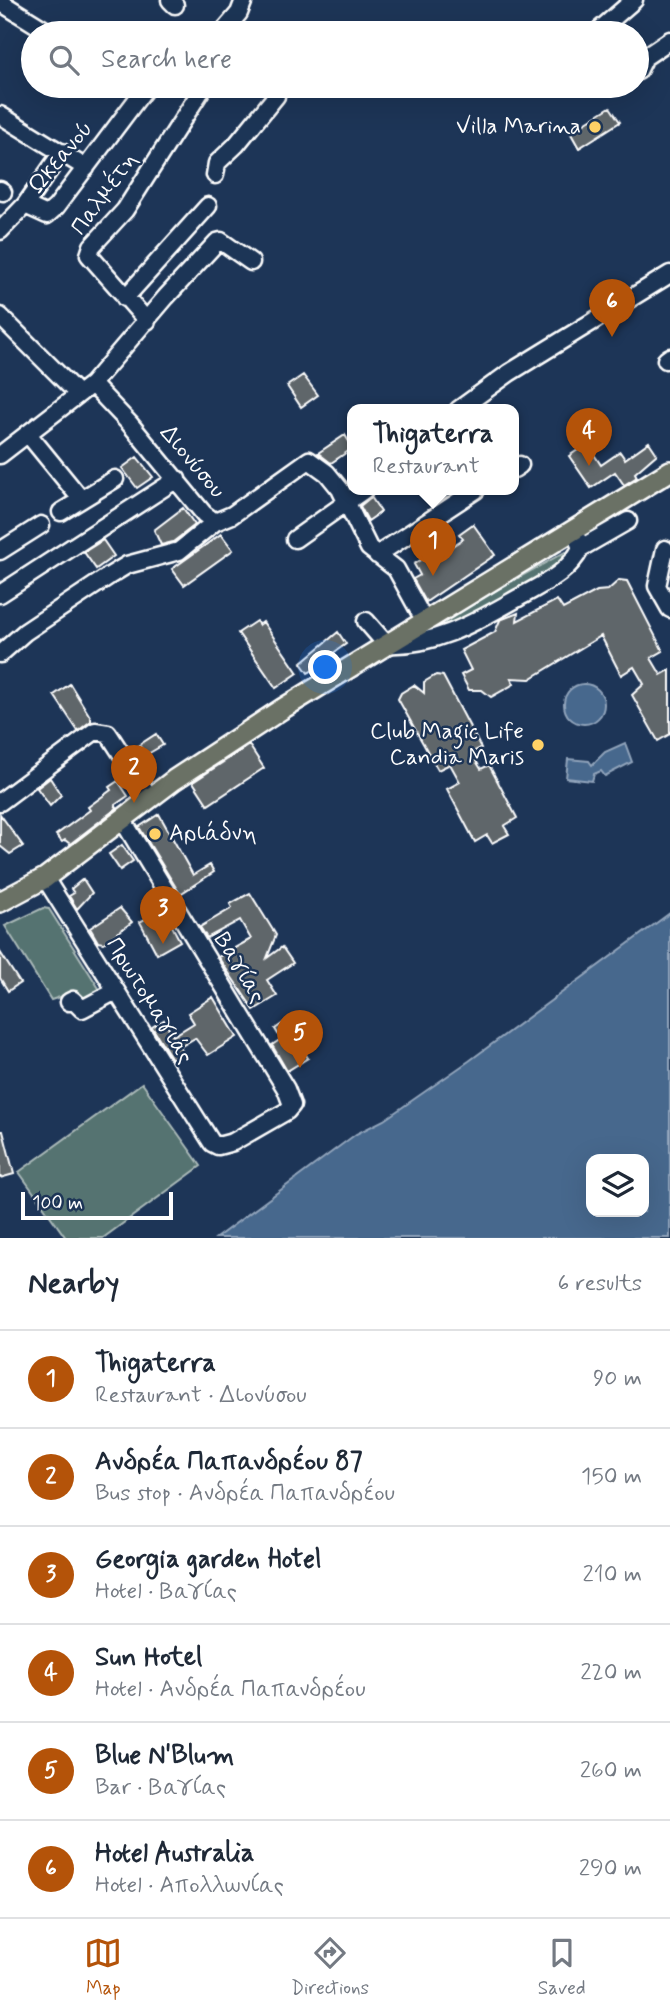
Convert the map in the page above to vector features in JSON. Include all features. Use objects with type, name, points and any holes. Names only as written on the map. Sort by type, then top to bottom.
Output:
[{"type":"main road","points":[[0,902],[45,878],[150,798],[386,643],[424,620],[578,539],[670,471]]},
{"type":"street","points":[[232,21],[244,0]]},
{"type":"street","points":[[610,21],[634,0]]},
{"type":"street","points":[[0,2],[31,21]]},
{"type":"street","points":[[649,54],[670,40]]},
{"type":"street","name":"Ωκεανού","points":[[0,231],[25,205],[47,215],[138,98]]},
{"type":"street","name":"Παλμέτη","points":[[146,321],[89,255],[92,246],[124,210],[196,98]]},
{"type":"street","points":[[215,175],[217,163],[236,145],[274,98]]},
{"type":"street","points":[[0,115],[86,168]]},
{"type":"street","points":[[25,205],[62,152]]},
{"type":"street","points":[[125,298],[208,206]]},
{"type":"street","points":[[0,455],[92,384],[217,242],[221,241],[251,262]]},
{"type":"street","points":[[466,404],[509,373],[670,274]]},
{"type":"street","points":[[0,316],[78,394]]},
{"type":"street","name":"Διονύσου","points":[[92,384],[177,479],[204,514],[215,522],[232,515],[309,460],[327,473],[348,501],[364,539],[377,555],[396,569],[424,620]]},
{"type":"street","points":[[28,434],[81,499]]},
{"type":"street","points":[[61,512],[115,479]]},
{"type":"street","points":[[0,594],[177,479]]},
{"type":"street","points":[[295,538],[357,495]]},
{"type":"street","points":[[377,555],[468,495]]},
{"type":"street","points":[[366,621],[386,643],[404,645],[461,629],[551,581],[574,561],[578,539],[628,521]]},
{"type":"street","points":[[0,654],[25,632],[109,576],[127,565],[179,551],[215,522]]},
{"type":"street","points":[[0,551],[41,525]]},
{"type":"street","points":[[665,549],[657,586],[670,609]]},
{"type":"street","points":[[0,802],[47,764],[95,732],[103,731],[108,733],[150,798]]},
{"type":"street","name":"Βαγίας","points":[[122,819],[286,1089],[292,1105],[277,1119],[233,1142],[218,1146]]},
{"type":"street","name":"Πρωτομαγιάς","points":[[45,878],[206,1135],[218,1146]]},
{"type":"street","points":[[69,1002],[73,1000],[82,1009],[116,991]]},
{"type":"green space","points":[[565,552],[569,558],[566,563],[461,624],[416,635]]},
{"type":"green space","points":[[43,908],[49,909],[100,990],[73,1007],[63,996],[51,1000],[5,926]]},
{"type":"green space","points":[[142,1083],[201,1166],[103,1238],[66,1238],[19,1172]]},
{"type":"water","points":[[584,684],[592,685],[598,690],[603,696],[603,712],[598,718],[592,723],[584,724],[576,723],[570,718],[565,712],[564,704],[565,696],[570,690],[576,685]]},
{"type":"water","points":[[625,743],[632,762],[605,776],[601,771],[594,774],[592,781],[566,778],[568,759],[589,761],[592,765],[605,752]]},
{"type":"water","points":[[670,913],[670,1238],[216,1238],[356,1134],[384,1120]]},
{"type":"building","name":"Villa Marina","points":[[610,107],[620,122],[579,148],[570,132]]},
{"type":"building","points":[[303,375],[318,395],[301,407],[287,386]]},
{"type":"building","points":[[345,435],[347,438],[347,452],[331,463],[318,453]]},
{"type":"building","points":[[649,442],[657,454],[635,473],[637,477],[624,485],[615,472],[591,488],[569,456],[587,444],[601,465],[620,452],[625,459]]},
{"type":"building","points":[[137,457],[153,477],[137,488],[122,468]]},
{"type":"building","points":[[371,497],[381,512],[368,521],[360,506]]},
{"type":"building","points":[[183,508],[195,525],[173,542],[161,545],[154,530]]},
{"type":"building","points":[[473,524],[495,555],[426,602],[413,579],[420,575],[414,564],[437,550],[440,554],[463,539],[459,534]]},
{"type":"building","points":[[221,534],[233,550],[184,585],[172,569]]},
{"type":"building","points":[[103,540],[114,556],[96,569],[84,552]]},
{"type":"building","points":[[619,580],[627,581],[663,651],[651,658],[661,675],[670,670],[670,734],[658,741],[632,695],[644,684],[634,667],[621,675],[601,636],[530,679],[511,678],[514,684],[491,697],[482,690],[469,690],[461,675],[471,670],[461,650],[495,632],[500,620],[518,613],[517,621],[557,600],[563,609],[597,591],[608,590]]},
{"type":"building","points":[[256,621],[259,625],[263,622],[298,673],[276,688],[238,633]]},
{"type":"building","points":[[338,632],[346,644],[322,661],[321,666],[308,673],[301,663]]},
{"type":"building","points":[[436,675],[443,676],[481,748],[471,753],[481,769],[489,765],[517,818],[504,826],[509,834],[492,843],[487,835],[475,842],[447,789],[460,782],[450,764],[438,770],[398,699],[401,693],[414,685],[424,693],[424,682]]},
{"type":"building","points":[[70,684],[91,718],[91,721],[78,731],[54,695]]},
{"type":"building","points":[[156,734],[163,745],[146,755],[139,745]]},
{"type":"building","points":[[249,745],[264,768],[208,805],[193,782]]},
{"type":"building","points":[[50,778],[61,795],[50,806],[37,788]]},
{"type":"building","points":[[118,781],[128,796],[115,805],[117,808],[70,844],[65,840],[62,842],[56,835],[90,810],[88,807],[111,790],[109,787]]},
{"type":"building","points":[[0,814],[23,846],[10,854],[0,846]]},
{"type":"building","points":[[159,814],[193,875],[210,865],[214,872],[180,894],[139,827]]},
{"type":"building","points":[[122,845],[133,861],[120,870],[109,854]]},
{"type":"building","points":[[83,879],[92,893],[77,909],[69,896],[74,893],[71,889]]},
{"type":"building","points":[[250,893],[276,935],[267,958],[282,947],[293,963],[267,980],[277,996],[254,1010],[218,957],[251,939],[240,920],[207,938],[200,927],[232,908],[230,904]]},
{"type":"building","points":[[120,908],[132,922],[104,943],[98,942],[90,928]]},
{"type":"building","points":[[163,909],[180,941],[157,954],[140,922]]},
{"type":"building","points":[[0,952],[20,983],[8,991],[0,978]]},
{"type":"building","points":[[213,997],[237,1037],[208,1055],[195,1038],[180,1047],[183,1053],[172,1059],[152,1027],[164,1020],[173,1036],[194,1023],[188,1013]]},
{"type":"building","points":[[285,1022],[308,1058],[287,1071],[272,1045],[281,1039],[275,1029]]},
{"type":"building","points":[[0,1131],[3,1131],[14,1174],[0,1178]]},
{"type":"place","name":"Villa Marina","points":[[595,127]]},
{"type":"place","name":"Hotel Australia","points":[[612,337]]},
{"type":"place","name":"Sun Hotel","points":[[589,466]]},
{"type":"place","name":"Thigaterra","points":[[433,576]]},
{"type":"place","name":"Club Magic Life Candia Maris","points":[[538,745]]},
{"type":"place","name":"Ανδρέα Παπανδρέου 87","points":[[134,803]]},
{"type":"place","name":"Αριάδνη","points":[[155,834]]},
{"type":"place","name":"Georgia garden Hotel","points":[[163,944]]},
{"type":"place","name":"Blue N'Blum","points":[[300,1068]]}]
